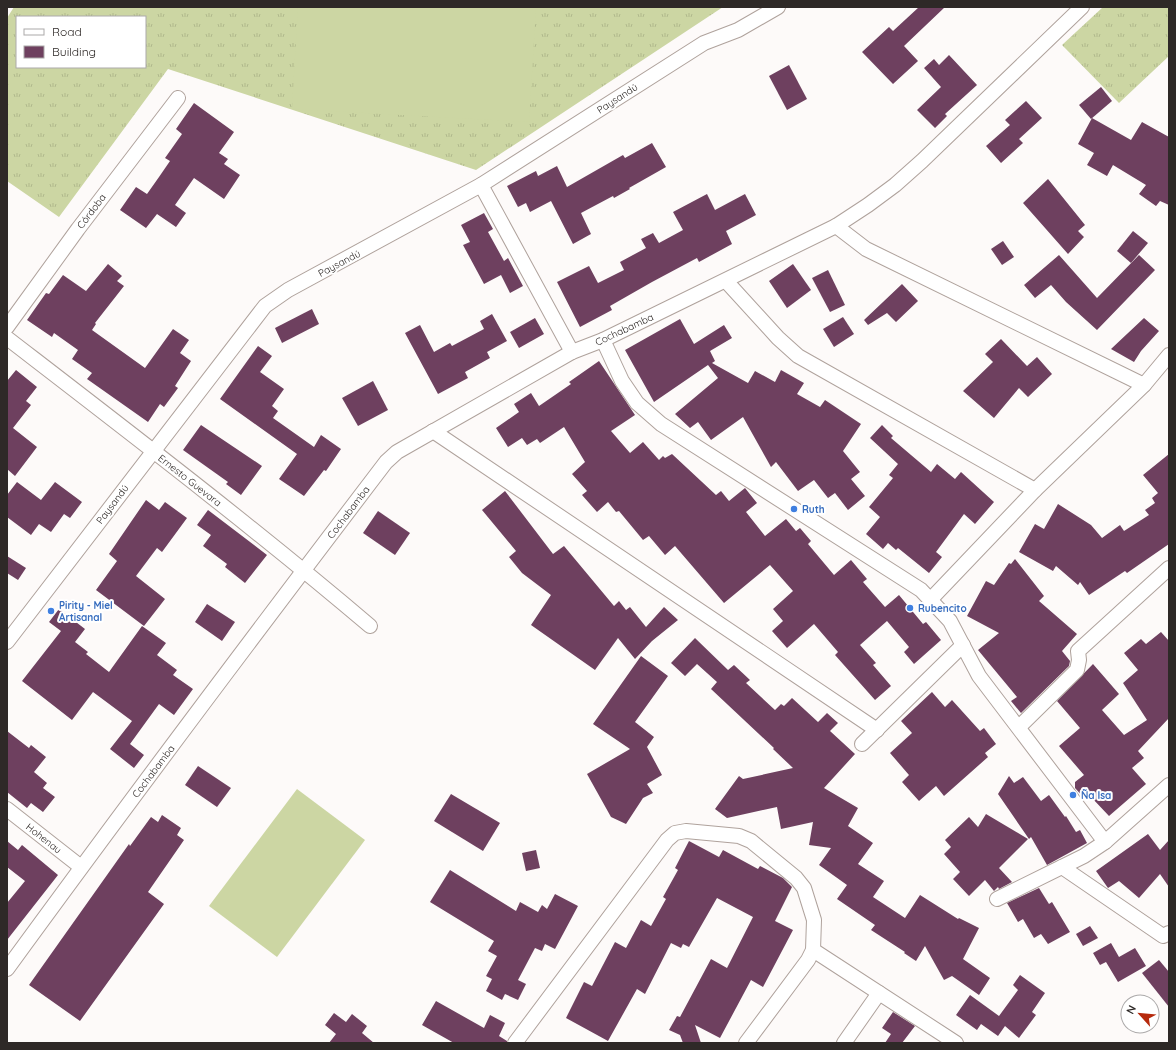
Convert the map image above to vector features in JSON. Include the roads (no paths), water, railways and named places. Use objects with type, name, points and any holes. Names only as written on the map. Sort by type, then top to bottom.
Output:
[{"type":"street","name":"Paysandú","points":[[7,642],[265,306],[288,290],[481,186],[704,43],[738,30],[778,7]]},
{"type":"street","name":"Cochabamba","points":[[7,969],[81,867],[304,570],[386,462],[397,452],[572,352],[603,340],[836,226],[895,185],[1082,7]]},
{"type":"street","name":"Córdoba","points":[[7,327],[78,229],[178,98]]},
{"type":"street","points":[[481,186],[572,352]]},
{"type":"street","points":[[836,226],[866,249],[1144,385]]},
{"type":"street","points":[[726,281],[778,338],[798,356],[1035,490]]},
{"type":"street","name":"Ernesto Guevara","points":[[7,338],[153,450],[304,570],[370,626]]},
{"type":"street","points":[[603,340],[622,381],[637,403],[661,424],[921,590],[931,599],[950,621],[979,676],[1105,842]]},
{"type":"street","points":[[931,599],[1035,490],[1144,385],[1169,355]]},
{"type":"street","points":[[433,431],[877,730]]},
{"type":"street","points":[[1019,727],[1077,670],[1079,660],[1078,651],[1169,568]]},
{"type":"street","points":[[862,744],[964,645]]},
{"type":"street","points":[[997,900],[1084,856],[1105,842],[1169,785]]},
{"type":"street","name":"Hohenau","points":[[7,809],[81,867]]},
{"type":"street","points":[[515,1043],[667,840],[675,833],[686,831],[740,836],[751,841],[796,878],[804,888],[814,920],[813,950],[808,960],[746,1043]]},
{"type":"street","points":[[1062,867],[1163,936],[1169,933]]},
{"type":"street","points":[[813,950],[956,1043]]},
{"type":"street","points":[[844,1043],[879,993]]},
{"type":"place","name":"Ruth","points":[[794,509]]},
{"type":"place","name":"Rubencito","points":[[910,608]]},
{"type":"place","name":"Pirity - Miel Artisanal","points":[[51,611]]},
{"type":"place","name":"Ña Isa","points":[[1073,795]]}]
